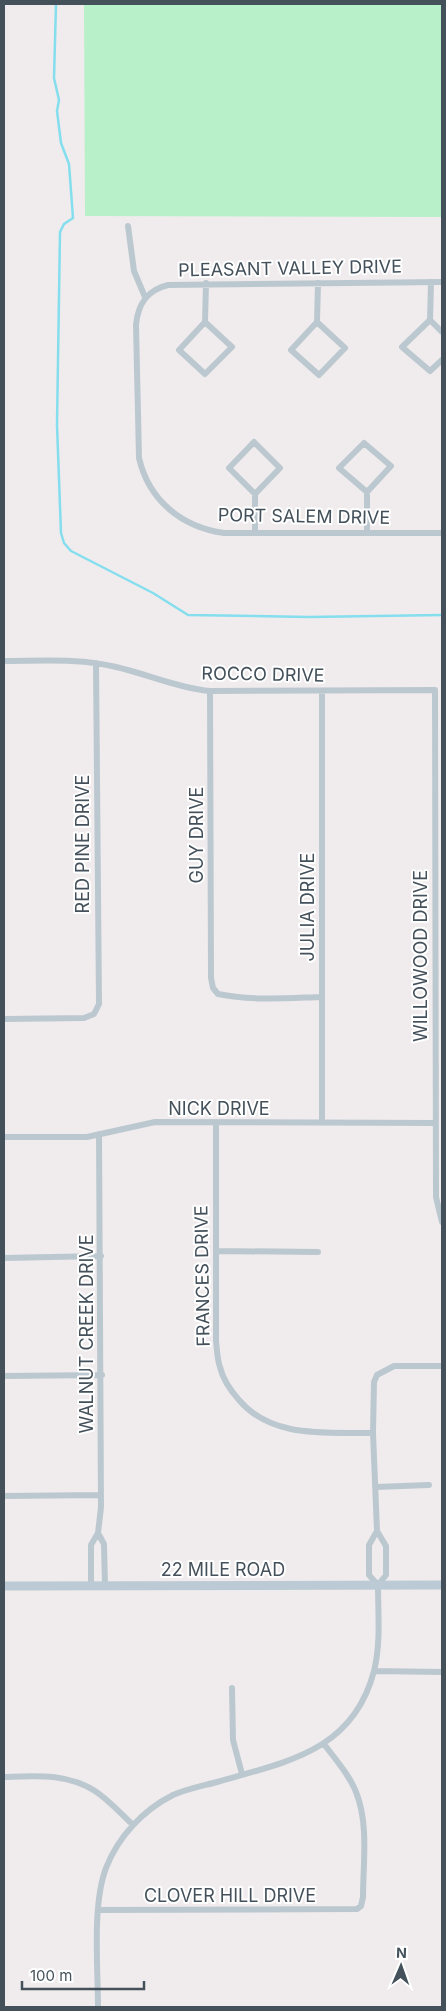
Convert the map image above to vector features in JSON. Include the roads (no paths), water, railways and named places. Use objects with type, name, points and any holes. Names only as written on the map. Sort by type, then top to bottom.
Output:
[{"type":"street","points":[[128,226],[134,271],[145,297]]},
{"type":"street","points":[[317,322],[345,348],[319,375],[291,350],[317,322],[318,282]]},
{"type":"street","points":[[431,282],[430,320],[402,347],[430,371],[442,360]]},
{"type":"street","name":"PLEASANT VALLEY DRIVE","points":[[145,297],[155,289],[168,285],[206,283],[442,282]]},
{"type":"street","points":[[206,283],[206,322],[179,350],[205,374],[232,347],[206,322]]},
{"type":"street","name":"PORT SALEM DRIVE","points":[[145,297],[138,310],[137,318],[139,458],[143,473],[152,490],[170,510],[190,524],[203,529],[224,533],[442,533]]},
{"type":"street","points":[[430,320],[442,332]]},
{"type":"street","points":[[255,494],[229,468],[254,442],[280,468],[255,494],[255,533]]},
{"type":"street","points":[[367,492],[338,468],[364,443],[391,466],[367,492],[367,533]]},
{"type":"street","name":"ROCCO DRIVE","points":[[4,661],[96,663],[115,666],[188,687],[210,690],[435,690]]},
{"type":"street","name":"RED PINE DRIVE","points":[[4,1019],[84,1018],[94,1014],[98,1004],[96,663]]},
{"type":"street","name":"GUY DRIVE","points":[[210,690],[211,978],[213,988],[218,994],[228,996],[322,998]]},
{"type":"street","name":"WILLOWOOD DRIVE","points":[[435,690],[436,1197],[442,1222]]},
{"type":"street","name":"JULIA DRIVE","points":[[322,691],[322,1123]]},
{"type":"street","name":"NICK DRIVE","points":[[4,1137],[87,1136],[155,1122],[436,1123]]},
{"type":"street","name":"FRANCES DRIVE","points":[[216,1123],[216,1340],[220,1368],[229,1388],[242,1404],[259,1418],[278,1427],[298,1431],[373,1434]]},
{"type":"street","name":"WALNUT CREEK DRIVE","points":[[91,1585],[91,1544],[98,1533],[101,1495],[102,1375],[99,1134]]},
{"type":"street","points":[[216,1251],[318,1252]]},
{"type":"street","points":[[4,1258],[101,1256]]},
{"type":"street","points":[[98,2007],[98,1910],[100,1893],[106,1869],[117,1846],[133,1825],[153,1807],[176,1794],[300,1758],[324,1744],[348,1721],[357,1709],[370,1684],[374,1671],[378,1630],[378,1585],[386,1574],[386,1546],[378,1530],[373,1434],[374,1382],[377,1375],[394,1366],[442,1366]]},
{"type":"street","points":[[4,1376],[102,1375]]},
{"type":"street","points":[[376,1487],[429,1485]]},
{"type":"street","points":[[4,1496],[101,1495]]},
{"type":"street","points":[[378,1530],[369,1545],[369,1575],[378,1585]]},
{"type":"street","name":"WALNUT CREEK DRIVE","points":[[98,1533],[104,1544],[105,1585]]},
{"type":"street","name":"22 MILE ROAD","points":[[4,1586],[442,1585]]},
{"type":"street","points":[[374,1671],[442,1672]]},
{"type":"street","points":[[232,1688],[233,1740],[242,1774]]},
{"type":"street","name":"CLOVER HILL DRIVE","points":[[98,1910],[353,1910],[361,1906],[363,1897],[363,1830],[360,1803],[350,1780],[324,1744]]},
{"type":"street","points":[[4,1777],[49,1776],[73,1781],[95,1791],[133,1825]]},
{"type":"waterway","points":[[56,4],[54,78],[59,100],[57,111],[61,143],[69,164],[73,218],[64,224],[60,232],[57,425],[61,533],[64,543],[71,551],[153,593],[188,615],[309,617],[442,615]]}]
